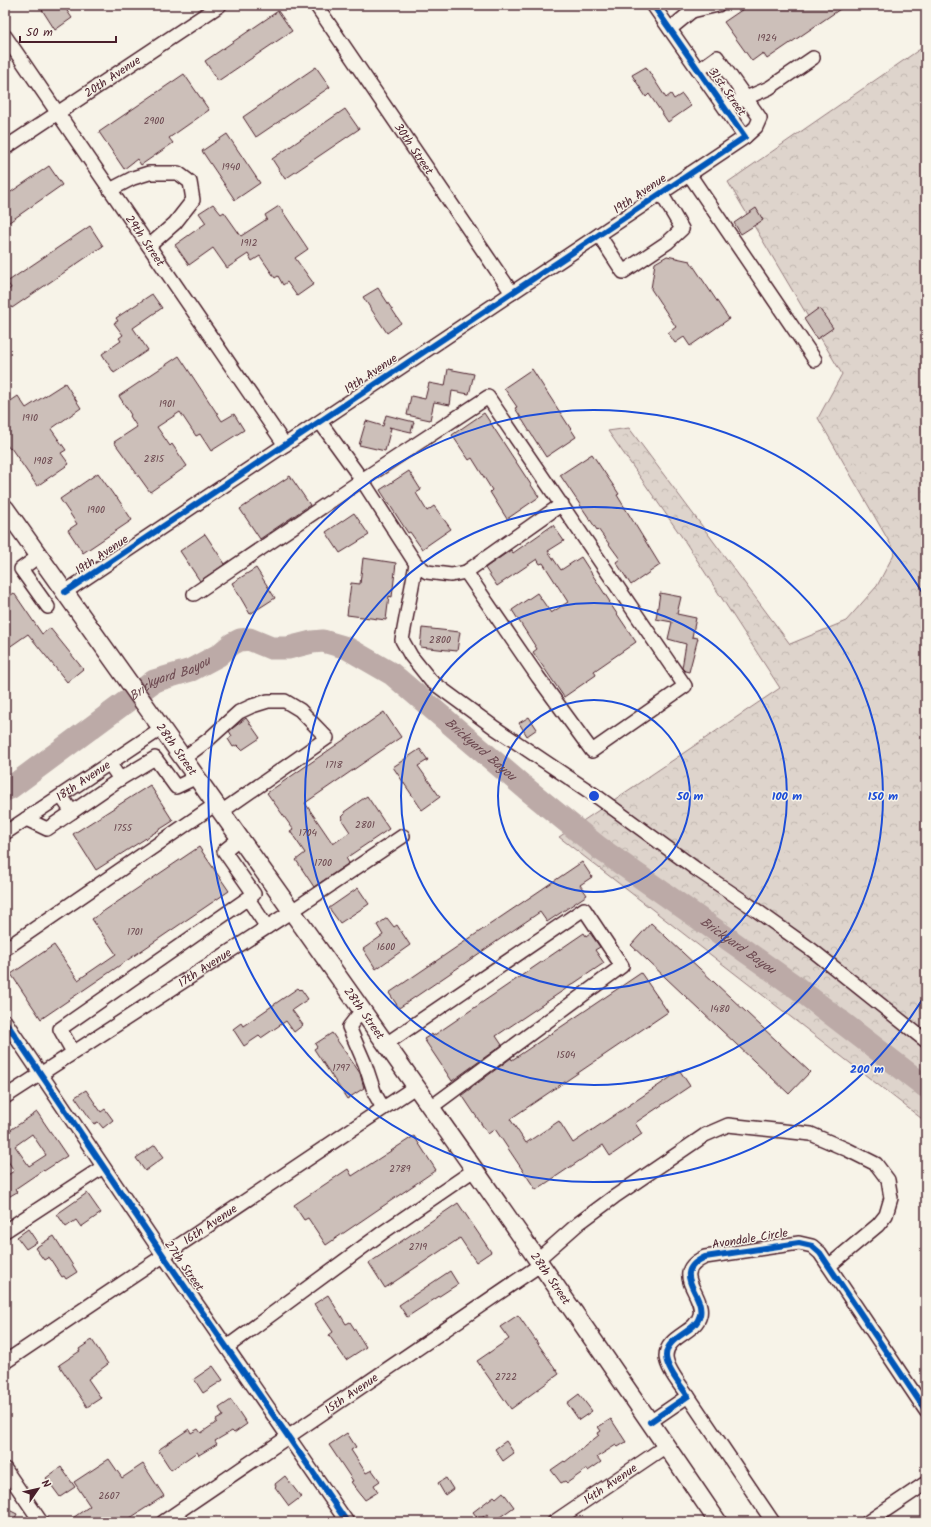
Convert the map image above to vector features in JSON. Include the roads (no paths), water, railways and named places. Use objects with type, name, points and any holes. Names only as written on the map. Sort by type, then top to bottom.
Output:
[{"type":"main road","name":"28th Street","points":[[5,508],[386,1044],[539,1262],[718,1522]]},
{"type":"street","name":"20th Avenue","points":[[5,148],[220,5]]},
{"type":"street","name":"30th Street","points":[[316,5],[512,293]]},
{"type":"street","name":"31st Street","points":[[653,5],[745,137]]},
{"type":"street","points":[[670,29],[690,8],[718,5]]},
{"type":"street","name":"29th Street","points":[[5,36],[285,445]]},
{"type":"street","points":[[699,70],[717,57],[760,118],[756,127],[745,137],[689,174],[815,360]]},
{"type":"street","points":[[725,108],[769,88],[813,58]]},
{"type":"street","points":[[110,190],[133,178],[149,173],[178,173],[190,182],[193,200],[175,223],[148,246]]},
{"type":"street","name":"19th Avenue","points":[[65,592],[689,174]]},
{"type":"street","points":[[599,235],[623,272],[668,242],[682,229],[661,193]]},
{"type":"street","points":[[194,594],[488,397],[685,686],[592,751],[538,677],[466,572]]},
{"type":"street","points":[[320,422],[362,480],[416,564],[427,572],[451,575],[466,572],[562,504]]},
{"type":"street","points":[[39,556],[21,569],[48,607]]},
{"type":"street","points":[[416,564],[402,640],[411,656],[431,681],[495,728],[599,798],[696,869],[812,950],[926,1041]]},
{"type":"street","points":[[5,949],[327,738],[300,710],[285,701],[268,701],[239,712],[208,740],[184,758]]},
{"type":"street","name":"18th Avenue","points":[[5,833],[162,728]]},
{"type":"street","points":[[26,819],[46,829],[120,779],[155,758],[176,788],[197,777]]},
{"type":"street","points":[[109,763],[120,779]]},
{"type":"street","points":[[61,796],[72,812]]},
{"type":"street","name":"17th Avenue","points":[[5,1096],[292,911],[403,836]]},
{"type":"street","points":[[73,1052],[60,1030],[254,894],[224,851],[240,838]]},
{"type":"street","points":[[248,899],[267,927]]},
{"type":"street","points":[[386,1044],[584,909],[622,966],[430,1108]]},
{"type":"street","points":[[362,1010],[350,1027],[375,1094],[383,1108]]},
{"type":"street","name":"27th Street","points":[[5,1021],[163,1255],[347,1522]]},
{"type":"street","name":"16th Avenue","points":[[5,1362],[415,1087]]},
{"type":"street","name":"15th Avenue","points":[[163,1522],[539,1262],[579,1223],[614,1197],[705,1135],[728,1125],[811,1134],[876,1164],[888,1180],[891,1198],[886,1215],[878,1225],[829,1266]]},
{"type":"street","points":[[5,1232],[103,1167]]},
{"type":"street","points":[[227,1347],[382,1233],[474,1170]]},
{"type":"street","name":"Avondale Circle","points":[[773,1522],[669,1368],[666,1361],[668,1347],[696,1322],[700,1315],[700,1306],[689,1281],[689,1272],[698,1260],[705,1257],[799,1243],[812,1246],[820,1253],[829,1266],[926,1411]]},
{"type":"street","points":[[650,1422],[688,1396]]},
{"type":"street","name":"14th Avenue","points":[[554,1522],[666,1446]]},
{"type":"street","points":[[5,1469],[41,1522]]},
{"type":"street","points":[[868,1522],[926,1483]]},
{"type":"waterway","name":"Brickyard Bayou","points":[[5,790],[10,788],[154,681],[191,670],[219,655],[232,644],[240,640],[249,639],[271,648],[288,648],[323,641],[347,648],[392,674],[523,786],[598,847],[796,987],[926,1087]]}]
